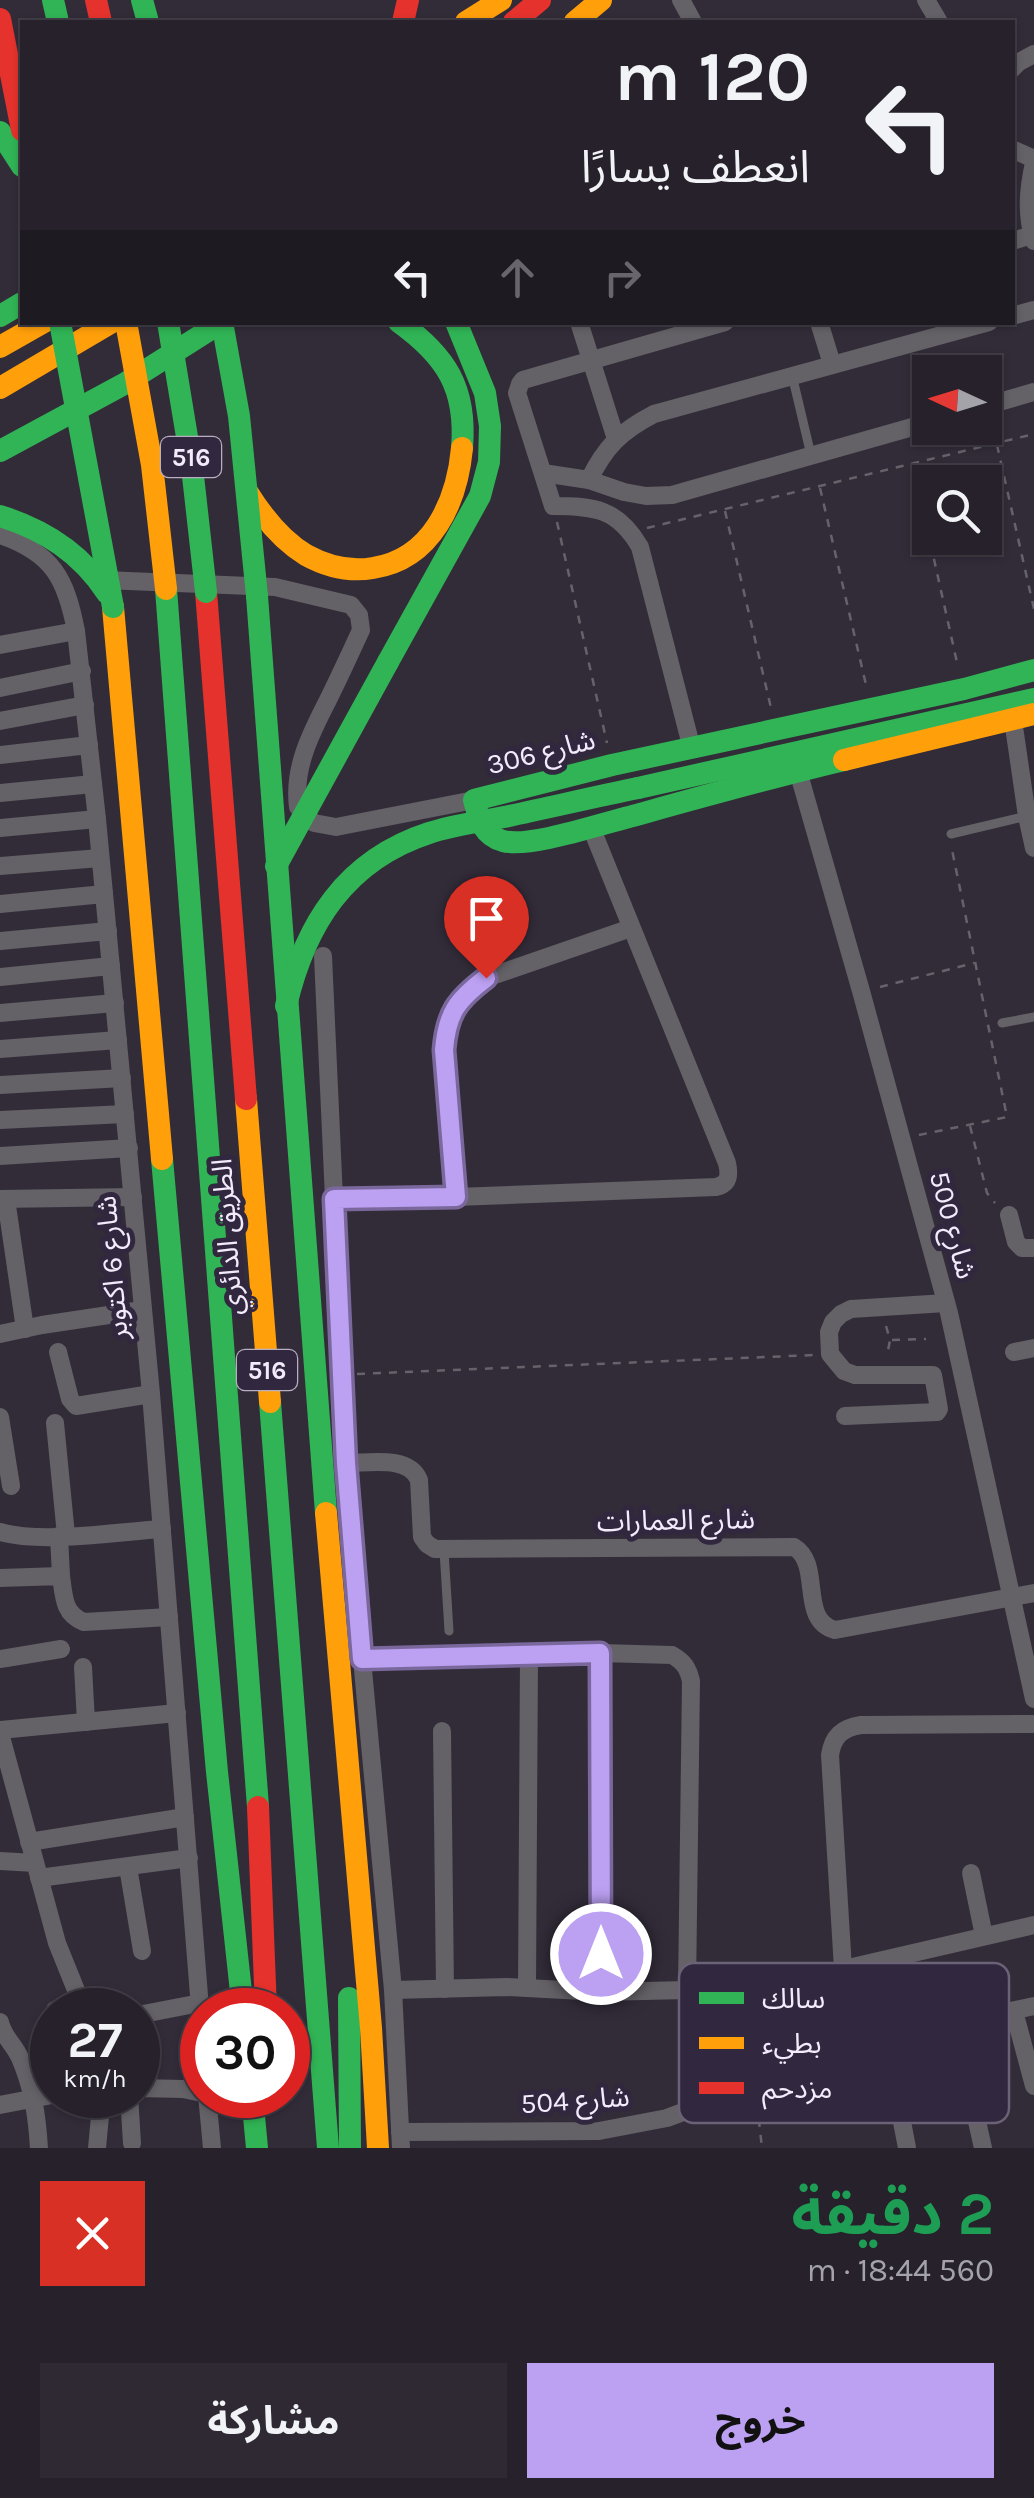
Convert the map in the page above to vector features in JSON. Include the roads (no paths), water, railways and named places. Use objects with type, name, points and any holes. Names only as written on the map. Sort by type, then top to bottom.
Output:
[{"type":"main road","points":[[469,20],[502,0]]},
{"type":"main road","points":[[516,20],[540,0]]},
{"type":"main road","points":[[577,20],[601,0]]},
{"type":"main road","points":[[0,19],[20,120]]},
{"type":"main road","points":[[0,132],[20,163]]},
{"type":"main road","points":[[0,347],[39,325]]},
{"type":"main road","points":[[61,325],[113,606],[241,1988]]},
{"type":"main road","points":[[0,388],[107,325]]},
{"type":"main road","name":"الطريق الدائري","points":[[127,325],[152,465],[166,590],[256,1767],[265,1988]]},
{"type":"main road","name":"الطريق الدائري","points":[[168,325],[192,467],[206,592],[328,2148]]},
{"type":"main road","points":[[0,429],[185,325]]},
{"type":"main road","points":[[0,451],[124,384],[217,325]]},
{"type":"main road","points":[[223,325],[239,416],[257,596],[378,2148]]},
{"type":"main road","points":[[248,494],[283,539],[312,558],[340,569],[384,566],[422,546],[441,523],[452,495],[461,461],[463,425],[456,387],[448,369],[403,325]]},
{"type":"main road","points":[[276,866],[480,496],[491,444],[488,410],[457,325]]},
{"type":"main road","points":[[0,516],[37,529],[68,549],[96,576],[113,606]]},
{"type":"main road","name":"شارع 306","points":[[1023,717],[520,843],[492,837],[482,827],[474,800],[1034,670]]},
{"type":"main road","points":[[286,1006],[295,964],[325,907],[354,875],[408,841],[1034,699]]},
{"type":"main road","points":[[350,2148],[348,1934],[354,1838]]},
{"type":"main road","points":[[254,2118],[257,2148]]},
{"type":"main road","points":[[270,2118],[272,2148]]},
{"type":"street","points":[[1033,238],[1028,187],[1034,161]]},
{"type":"street","points":[[580,325],[616,439]]},
{"type":"street","points":[[692,749],[640,547],[619,519],[577,506],[553,506],[517,388],[523,380],[715,325]]},
{"type":"street","points":[[819,325],[832,364]]},
{"type":"street","points":[[589,480],[600,457],[616,439],[654,414],[977,325]]},
{"type":"street","points":[[1002,401],[1034,392]]},
{"type":"street","points":[[543,474],[589,480],[646,496],[672,495],[912,427]]},
{"type":"street","points":[[0,555],[8,537],[38,554],[62,578],[275,587],[351,605],[361,620],[361,630],[303,754],[298,774],[298,807],[314,823],[336,828],[474,800]]},
{"type":"street","name":"شارع 6 اكتوبر","points":[[62,578],[82,671],[126,1114],[199,1988]]},
{"type":"street","points":[[0,646],[76,631]]},
{"type":"street","points":[[0,688],[82,671]]},
{"type":"street","points":[[0,721],[85,705]]},
{"type":"street","points":[[1023,717],[1027,816],[1034,848]]},
{"type":"street","points":[[0,755],[89,745]]},
{"type":"street","name":"شارع 500","points":[[798,771],[946,1303],[1034,1699]]},
{"type":"street","points":[[0,792],[93,784]]},
{"type":"street","points":[[0,828],[97,819]]},
{"type":"street","points":[[334,1199],[716,1187],[728,1181],[727,1164],[591,827]]},
{"type":"street","points":[[0,866],[100,858]]},
{"type":"street","points":[[0,904],[104,894]]},
{"type":"street","points":[[456,1197],[444,1050],[446,1026],[455,1006],[486,978],[631,928]]},
{"type":"street","points":[[0,941],[108,931]]},
{"type":"street","points":[[324,956],[346,1463],[393,1990],[401,2140]]},
{"type":"street","points":[[0,977],[111,966]]},
{"type":"street","points":[[0,1014],[115,1002]]},
{"type":"street","points":[[0,1049],[118,1040]]},
{"type":"street","points":[[0,1085],[122,1078]]},
{"type":"street","points":[[0,1120],[126,1114]]},
{"type":"street","points":[[0,1156],[129,1148]]},
{"type":"street","points":[[25,1329],[3,1198],[133,1196]]},
{"type":"street","points":[[1009,1214],[1016,1242],[1022,1248],[1034,1248]]},
{"type":"street","points":[[844,1416],[939,1411],[933,1376],[855,1375],[844,1371],[830,1354],[829,1332],[833,1322],[850,1309],[946,1303]]},
{"type":"street","points":[[0,1334],[142,1310]]},
{"type":"street","points":[[1014,1352],[1034,1348]]},
{"type":"street","points":[[58,1352],[70,1398],[76,1406],[152,1394]]},
{"type":"street","points":[[0,1417],[11,1486]]},
{"type":"street","points":[[55,1423],[61,1576],[68,1611],[84,1622],[169,1617]]},
{"type":"street","points":[[346,1463],[410,1466],[419,1480],[422,1537],[435,1549],[444,1550]]},
{"type":"street","points":[[0,1532],[25,1537],[162,1529]]},
{"type":"street","name":"شارع العمارات","points":[[444,1550],[794,1546],[805,1556],[819,1620],[835,1630],[1012,1597]]},
{"type":"street","points":[[0,1578],[61,1576]]},
{"type":"street","points":[[1012,1597],[1034,1593]]},
{"type":"street","points":[[0,1659],[61,1649]]},
{"type":"street","points":[[362,1659],[600,1653],[672,1655],[688,1668],[687,1963]]},
{"type":"street","points":[[600,1653],[601,1992]]},
{"type":"street","points":[[527,1988],[528,1656]]},
{"type":"street","points":[[83,1667],[86,1722]]},
{"type":"street","points":[[75,1988],[63,1962],[0,1731],[177,1714]]},
{"type":"street","points":[[843,1963],[830,1755],[839,1733],[849,1727],[1034,1724]]},
{"type":"street","points":[[442,1731],[445,1989]]},
{"type":"street","points":[[29,1842],[185,1817]]},
{"type":"street","points":[[0,1860],[37,1871],[128,1867],[188,1858]]},
{"type":"street","points":[[128,1867],[142,1951]]},
{"type":"street","points":[[972,1873],[984,1936]]},
{"type":"street","points":[[865,1963],[1034,1925]]},
{"type":"street","points":[[393,1990],[679,1990]]},
{"type":"street","name":"شارع 504","points":[[1009,2011],[1034,2006]]},
{"type":"street","points":[[1014,2010],[1034,2086]]},
{"type":"street","points":[[0,2022],[4,2035],[30,2073]]},
{"type":"street","points":[[0,2105],[30,2099]]},
{"type":"street","name":"شارع 504","points":[[401,2140],[531,2140],[599,2131],[679,2113]]},
{"type":"street","points":[[39,2148],[41,2118]]},
{"type":"street","points":[[97,2148],[100,2118]]},
{"type":"street","points":[[130,2118],[132,2143]]},
{"type":"street","points":[[208,2118],[212,2148]]},
{"type":"street","points":[[902,2123],[907,2148]]},
{"type":"street","points":[[977,2123],[983,2148]]},
{"type":"lane","points":[[792,375],[811,455]]},
{"type":"lane","points":[[951,834],[1027,816]]},
{"type":"lane","points":[[1002,1023],[1034,1017]]},
{"type":"lane","points":[[444,1550],[449,1631]]}]
